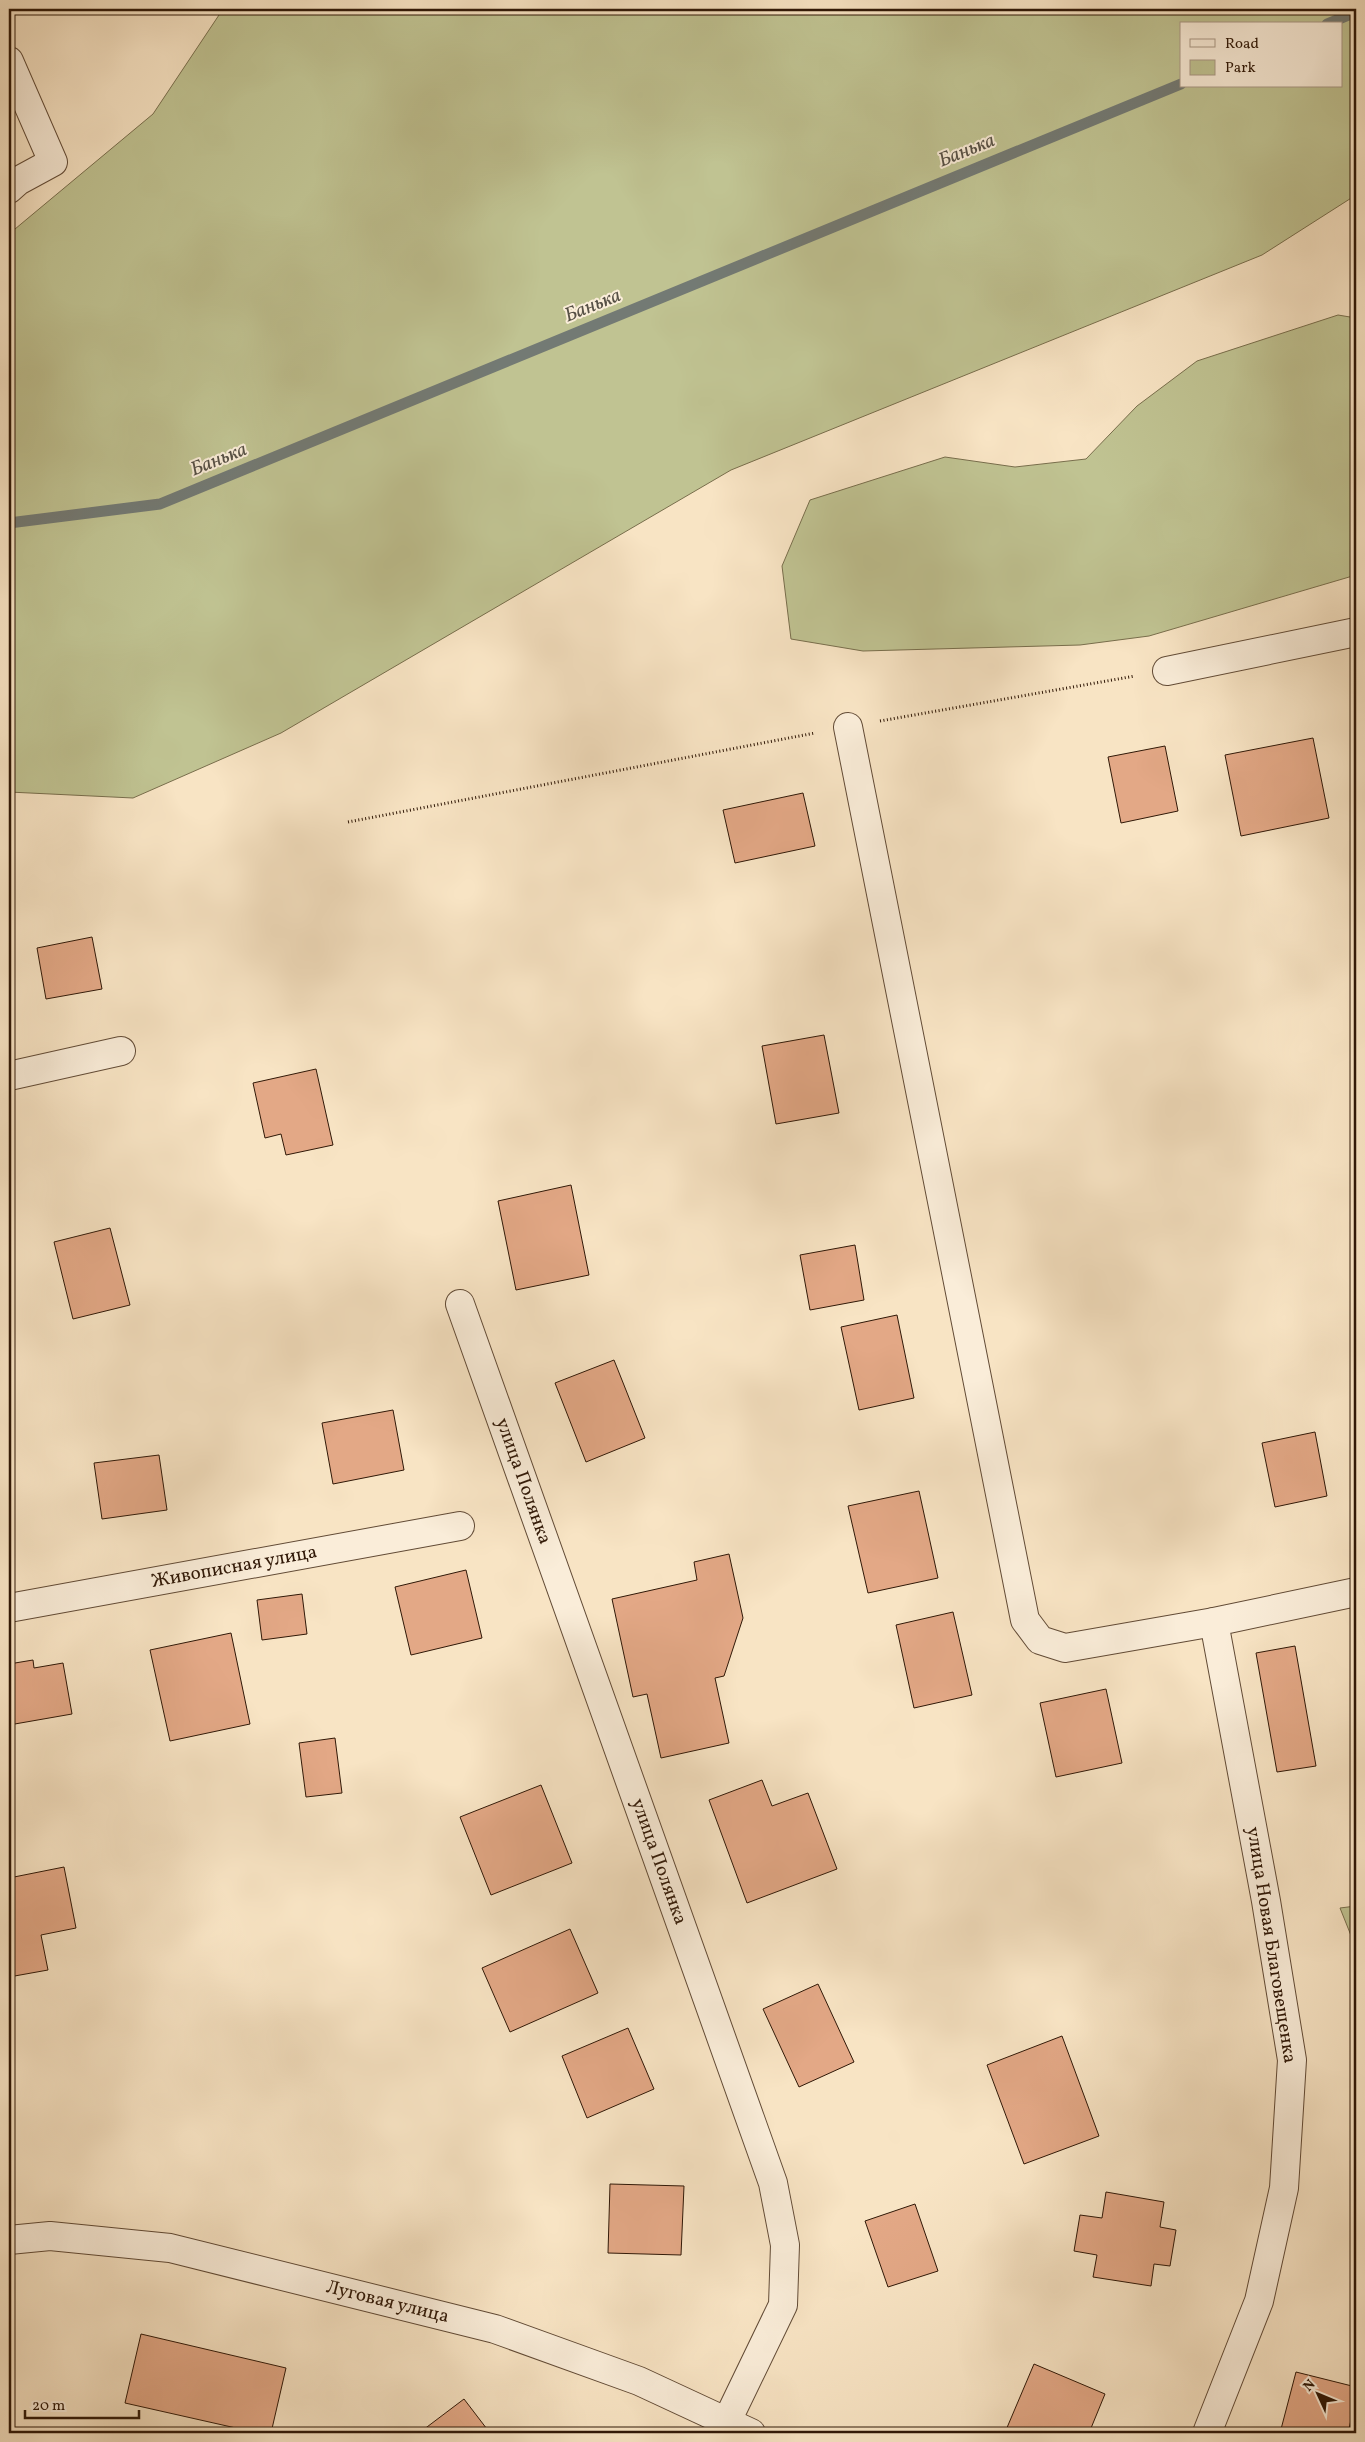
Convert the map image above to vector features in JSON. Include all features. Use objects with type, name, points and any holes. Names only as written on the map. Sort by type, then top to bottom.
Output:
[{"type":"street","points":[[9,61],[54,162],[9,189]]},
{"type":"street","points":[[1167,670],[1356,632]]},
{"type":"street","points":[[848,727],[1025,1620],[1040,1640],[1065,1648],[1214,1622],[1356,1592]]},
{"type":"street","points":[[9,1076],[121,1052]]},
{"type":"street","name":"улица Полянка","points":[[460,1304],[774,2183],[785,2245],[784,2305],[727,2421]]},
{"type":"street","name":"Живописная улица","points":[[9,1608],[460,1526]]},
{"type":"street","name":"улица Новая Благовещенка","points":[[1206,2433],[1259,2301],[1284,2188],[1292,2060],[1266,1901],[1214,1622]]},
{"type":"street","name":"Луговая улица","points":[[9,2240],[50,2236],[170,2248],[495,2329],[639,2381],[751,2433]]},
{"type":"path","points":[[348,822],[848,727],[1167,670]]},
{"type":"green space","points":[[223,9],[1356,9],[1356,195],[1262,255],[731,470],[281,733],[133,798],[9,792],[9,234],[153,114]]},
{"type":"green space","points":[[1338,315],[1356,318],[1356,575],[1149,636],[1080,645],[863,651],[791,639],[782,566],[810,500],[945,457],[1015,467],[1086,459],[1137,406],[1197,361]]},
{"type":"green space","points":[[1356,1906],[1356,1948],[1340,1908]]},
{"type":"building","points":[[1313,738],[1329,818],[1241,836],[1225,755]]},
{"type":"building","points":[[1165,746],[1178,811],[1121,823],[1108,757]]},
{"type":"building","points":[[803,793],[815,846],[735,863],[723,810]]},
{"type":"building","points":[[92,937],[102,989],[46,999],[37,948]]},
{"type":"building","points":[[824,1035],[839,1113],[776,1124],[762,1046]]},
{"type":"building","points":[[316,1069],[333,1145],[286,1155],[281,1134],[265,1138],[253,1083]]},
{"type":"building","points":[[571,1185],[589,1275],[516,1290],[498,1201]]},
{"type":"building","points":[[110,1228],[130,1305],[73,1319],[54,1242]]},
{"type":"building","points":[[855,1245],[864,1300],[810,1310],[800,1255]]},
{"type":"building","points":[[897,1315],[914,1398],[859,1410],[841,1327]]},
{"type":"building","points":[[614,1360],[645,1438],[586,1462],[555,1383]]},
{"type":"building","points":[[393,1410],[404,1470],[333,1484],[322,1423]]},
{"type":"building","points":[[1315,1432],[1327,1496],[1275,1507],[1262,1443]]},
{"type":"building","points":[[159,1455],[167,1510],[102,1519],[94,1463]]},
{"type":"building","points":[[919,1491],[938,1578],[868,1593],[848,1506]]},
{"type":"building","points":[[729,1554],[743,1618],[724,1676],[715,1678],[729,1743],[661,1758],[647,1694],[633,1697],[612,1599],[697,1580],[694,1562]]},
{"type":"building","points":[[466,1570],[482,1638],[411,1655],[395,1587]]},
{"type":"building","points":[[302,1594],[307,1634],[262,1640],[257,1600]]},
{"type":"building","points":[[953,1612],[972,1695],[914,1708],[896,1625]]},
{"type":"building","points":[[231,1633],[250,1724],[170,1741],[150,1650]]},
{"type":"building","points":[[1295,1646],[1316,1766],[1277,1772],[1256,1653]]},
{"type":"building","points":[[33,1660],[34,1668],[63,1663],[72,1714],[9,1725],[9,1664]]},
{"type":"building","points":[[1106,1689],[1122,1763],[1056,1777],[1040,1703]]},
{"type":"building","points":[[335,1738],[342,1793],[306,1797],[299,1743]]},
{"type":"building","points":[[762,1780],[772,1806],[808,1793],[837,1869],[747,1903],[709,1800]]},
{"type":"building","points":[[541,1785],[572,1863],[491,1895],[460,1817]]},
{"type":"building","points":[[64,1867],[76,1928],[41,1935],[48,1970],[9,1977],[9,1878]]},
{"type":"building","points":[[570,1929],[598,1993],[510,2032],[482,1968]]},
{"type":"building","points":[[818,1984],[854,2062],[799,2087],[763,2009]]},
{"type":"building","points":[[628,2028],[654,2089],[587,2118],[562,2056]]},
{"type":"building","points":[[1062,2036],[1099,2136],[1024,2164],[987,2065]]},
{"type":"building","points":[[610,2184],[684,2186],[681,2255],[608,2253]]},
{"type":"building","points":[[1106,2192],[1164,2202],[1160,2227],[1176,2230],[1170,2266],[1154,2264],[1151,2286],[1093,2277],[1097,2255],[1074,2251],[1080,2215],[1102,2218]]},
{"type":"building","points":[[915,2204],[938,2271],[888,2287],[865,2221]]},
{"type":"building","points":[[141,2334],[286,2368],[271,2433],[258,2433],[125,2403]]},
{"type":"building","points":[[1034,2364],[1105,2394],[1089,2433],[1013,2433],[1006,2430]]},
{"type":"building","points":[[1296,2372],[1356,2387],[1356,2398],[1348,2433],[1280,2433]]},
{"type":"building","points":[[464,2399],[490,2433],[419,2433]]},
{"type":"waterway","name":"Банька","points":[[1332,22],[1356,12]]},
{"type":"waterway","name":"Банька","points":[[9,523],[160,504],[1180,84]]}]
